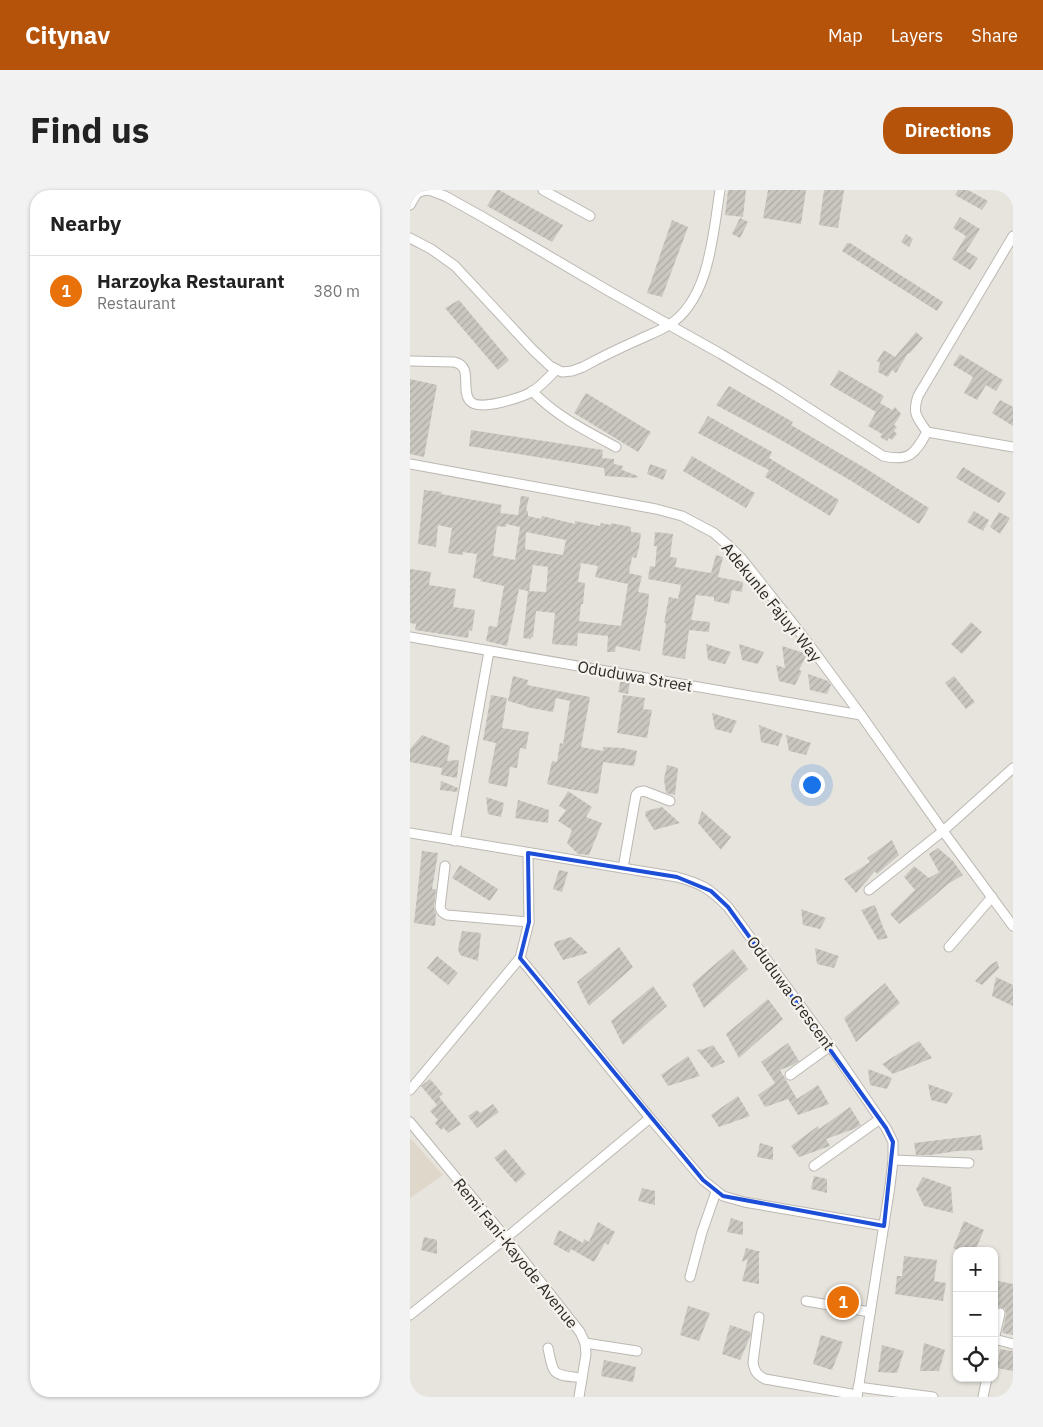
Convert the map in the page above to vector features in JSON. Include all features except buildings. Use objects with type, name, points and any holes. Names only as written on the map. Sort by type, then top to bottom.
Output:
[{"type":"street","points":[[543,190],[590,216]]},
{"type":"street","points":[[410,238],[431,249],[455,266],[533,350],[556,370],[562,372],[572,371],[670,325],[687,309],[703,282],[720,190]]},
{"type":"street","points":[[410,206],[415,191],[432,191],[445,196],[721,354],[883,456],[896,459],[913,454],[927,432]]},
{"type":"street","points":[[1013,236],[918,396],[914,407],[917,417],[927,432],[1013,447]]},
{"type":"street","points":[[410,361],[454,362],[460,364],[465,371],[470,401],[483,405],[513,400],[532,392],[556,370]]},
{"type":"street","points":[[532,392],[563,417],[616,447]]},
{"type":"street","name":"Adekunle Fajuyi Way","points":[[410,464],[656,509],[682,516],[714,533],[742,559],[802,635],[1013,926]]},
{"type":"street","name":"Oduduwa Street","points":[[410,637],[861,715]]},
{"type":"street","points":[[455,841],[489,651]]},
{"type":"street","points":[[869,890],[943,831],[1013,768]]},
{"type":"street","points":[[623,868],[636,795],[644,791],[670,801]]},
{"type":"street","name":"Oduduwa Crescent","points":[[410,833],[696,882],[711,891],[728,906],[830,1046],[880,1119],[892,1142],[893,1160],[884,1226],[857,1393]]},
{"type":"street","points":[[410,1090],[520,958],[529,922],[528,853]]},
{"type":"street","points":[[445,866],[440,907],[444,914],[529,922]]},
{"type":"street","points":[[949,947],[992,897]]},
{"type":"street","points":[[520,958],[650,1118],[703,1180],[716,1192],[744,1202],[884,1226]]},
{"type":"street","points":[[790,1075],[830,1046]]},
{"type":"street","points":[[410,1315],[650,1118]]},
{"type":"street","points":[[814,1166],[880,1119]]},
{"type":"street","name":"Remi Fani-Kayode Avenue","points":[[410,1122],[506,1238],[580,1332],[585,1343],[586,1354],[579,1397]]},
{"type":"street","points":[[893,1160],[969,1163]]},
{"type":"street","points":[[690,1277],[702,1232],[716,1192]]},
{"type":"street","points":[[806,1301],[870,1312]]},
{"type":"street","points":[[995,1337],[1000,1313]]},
{"type":"street","points":[[759,1317],[753,1362],[757,1375],[766,1379],[857,1393],[933,1397]]},
{"type":"street","points":[[998,1341],[1013,1344]]},
{"type":"street","points":[[585,1343],[637,1351]]},
{"type":"street","points":[[548,1348],[552,1369],[555,1373],[582,1378]]},
{"type":"street","points":[[983,1397],[985,1382]]},
{"type":"highlighted area","points":[[528,853],[677,877],[711,891],[728,907],[886,1128],[893,1142],[884,1226],[723,1196],[703,1180],[520,958],[529,922]]},
{"type":"shaded area","points":[[410,1138],[443,1175],[410,1198]]},
{"type":"place","name":"Harzoyka Restaurant","points":[[843,1302]]}]
